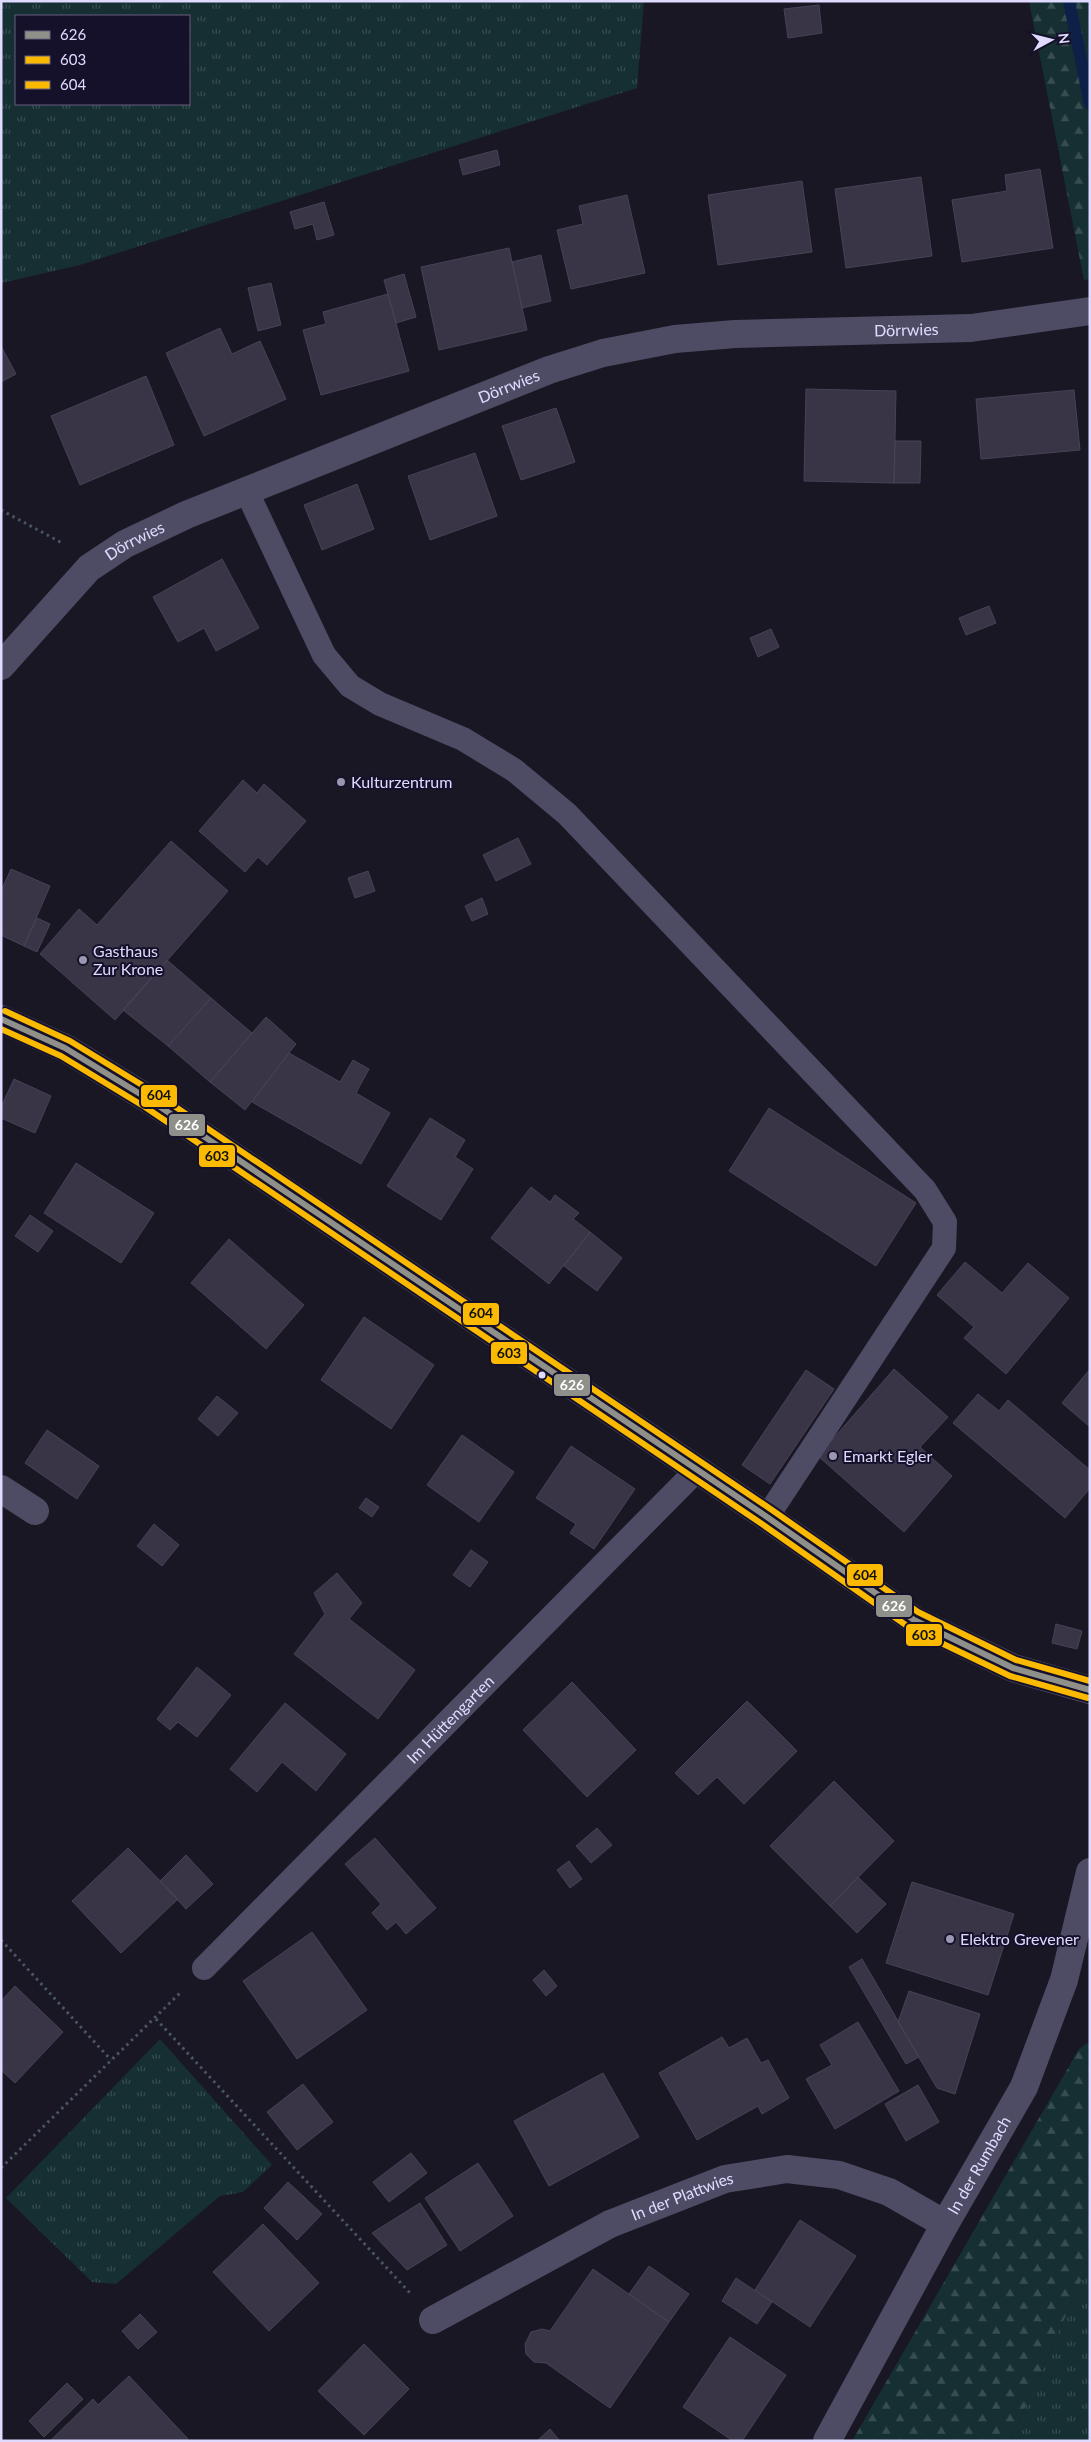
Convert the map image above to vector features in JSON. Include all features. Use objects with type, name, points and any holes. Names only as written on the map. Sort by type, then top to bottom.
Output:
[{"type":"main road","points":[[1,1019],[65,1048],[150,1100],[767,1517],[914,1620],[1013,1668],[1090,1690]]},
{"type":"street","name":"Dörrwies","points":[[1,666],[89,568],[125,544],[186,515],[248,492],[550,370],[603,353],[684,338],[735,334],[971,328],[1090,311]]},
{"type":"street","points":[[1,1489],[35,1511]]},
{"type":"street","name":"In der Rumbach","points":[[827,2441],[945,2224],[1024,2087],[1064,1980],[1090,1872]]},
{"type":"street","name":"In der Plattwies","points":[[433,2320],[610,2224],[725,2179],[787,2169],[839,2175],[889,2192],[945,2224]]},
{"type":"lane","points":[[248,492],[324,655],[350,686],[380,704],[463,739],[514,770],[567,814],[926,1190],[945,1222],[944,1248],[767,1517]]},
{"type":"lane","name":"Im Hüttengarten","points":[[204,1968],[697,1470]]},
{"type":"path","points":[[1,510],[64,544],[89,568]]},
{"type":"path","points":[[1,1940],[111,2060]]},
{"type":"path","points":[[1,2168],[111,2060],[156,2019],[204,1968]]},
{"type":"path","points":[[156,2019],[433,2320]]},
{"type":"green space","points":[[1,1],[644,1],[637,88],[80,265],[1,283]]},
{"type":"green space","points":[[1029,1],[1090,1],[1090,279],[1084,280]]},
{"type":"green space","points":[[160,2039],[272,2165],[243,2192],[220,2196],[116,2284],[92,2282],[6,2198]]},
{"type":"green space","points":[[1090,2041],[1090,2261],[1010,2441],[852,2441],[1079,2049]]},
{"type":"green space","points":[[1090,2261],[1090,2441],[1010,2441]]},
{"type":"building","points":[[819,5],[822,33],[788,38],[784,9]]},
{"type":"building","points":[[497,150],[500,165],[463,175],[459,160]]},
{"type":"building","points":[[1040,169],[1053,248],[962,262],[952,200],[1007,191],[1005,175]]},
{"type":"building","points":[[921,177],[932,256],[846,268],[835,189]]},
{"type":"building","points":[[802,181],[812,252],[718,265],[708,195]]},
{"type":"building","points":[[627,195],[645,273],[571,289],[557,230],[583,224],[579,206]]},
{"type":"building","points":[[324,202],[334,235],[317,240],[313,224],[295,229],[290,212]]},
{"type":"building","points":[[509,248],[527,330],[439,350],[421,267]]},
{"type":"building","points":[[541,255],[551,301],[522,308],[512,262]]},
{"type":"building","points":[[404,274],[416,317],[396,323],[384,280]]},
{"type":"building","points":[[271,283],[281,325],[258,331],[248,288]]},
{"type":"building","points":[[388,294],[409,371],[321,395],[303,330],[326,324],[323,312]]},
{"type":"building","points":[[220,328],[232,354],[260,341],[286,399],[204,436],[166,353]]},
{"type":"building","points":[[1,346],[16,374],[1,382]]},
{"type":"building","points":[[146,376],[174,445],[80,485],[51,416]]},
{"type":"building","points":[[806,389],[896,391],[894,483],[804,481]]},
{"type":"building","points":[[1074,390],[1080,450],[981,459],[976,399]]},
{"type":"building","points":[[556,408],[575,462],[521,480],[502,426]]},
{"type":"building","points":[[895,441],[921,441],[920,483],[894,483]]},
{"type":"building","points":[[475,453],[497,516],[430,540],[408,476]]},
{"type":"building","points":[[357,484],[374,529],[322,550],[304,505]]},
{"type":"building","points":[[222,559],[259,628],[216,651],[204,628],[178,642],[153,597]]},
{"type":"building","points":[[989,606],[996,623],[966,635],[959,618]]},
{"type":"building","points":[[771,629],[779,647],[758,657],[750,638]]},
{"type":"building","points":[[243,780],[257,793],[264,784],[306,821],[267,865],[258,857],[245,872],[199,831]]},
{"type":"building","points":[[518,838],[531,864],[496,881],[483,855]]},
{"type":"building","points":[[171,841],[228,891],[115,1020],[40,954],[79,909],[97,925]]},
{"type":"building","points":[[11,869],[50,886],[24,946],[1,935],[1,891]]},
{"type":"building","points":[[368,871],[375,891],[355,898],[348,878]]},
{"type":"building","points":[[482,898],[488,914],[472,921],[465,906]]},
{"type":"building","points":[[37,918],[50,924],[37,952],[24,946]]},
{"type":"building","points":[[167,960],[211,998],[168,1046],[123,1010]]},
{"type":"building","points":[[211,998],[252,1033],[210,1082],[168,1046]]},
{"type":"building","points":[[266,1017],[296,1044],[245,1110],[210,1082]]},
{"type":"building","points":[[289,1053],[340,1082],[353,1060],[369,1069],[356,1093],[390,1113],[361,1164],[252,1102]]},
{"type":"building","points":[[14,1079],[51,1096],[35,1133],[1,1118],[1,1107]]},
{"type":"building","points":[[769,1108],[916,1203],[876,1266],[729,1171]]},
{"type":"building","points":[[430,1118],[465,1140],[455,1157],[473,1169],[441,1220],[387,1186]]},
{"type":"building","points":[[76,1163],[154,1213],[121,1263],[44,1213]]},
{"type":"building","points":[[531,1187],[550,1202],[555,1195],[579,1213],[573,1219],[590,1232],[549,1284],[491,1238]]},
{"type":"building","points":[[30,1215],[53,1231],[38,1252],[15,1236]]},
{"type":"building","points":[[590,1232],[622,1258],[597,1291],[564,1266]]},
{"type":"building","points":[[229,1239],[304,1305],[266,1349],[191,1283]]},
{"type":"building","points":[[965,1262],[1002,1293],[1028,1263],[1069,1298],[1006,1374],[964,1338],[974,1327],[937,1295]]},
{"type":"building","points":[[364,1317],[434,1365],[391,1429],[321,1380]]},
{"type":"building","points":[[894,1369],[948,1417],[920,1447],[952,1476],[904,1532],[818,1456]]},
{"type":"building","points":[[1090,1369],[1090,1427],[1062,1403]]},
{"type":"building","points":[[806,1370],[834,1389],[770,1484],[742,1465]]},
{"type":"building","points":[[978,1394],[999,1411],[1008,1400],[1090,1470],[1090,1488],[1065,1518],[953,1423]]},
{"type":"building","points":[[217,1396],[238,1413],[218,1436],[198,1419]]},
{"type":"building","points":[[47,1430],[99,1466],[77,1499],[25,1463]]},
{"type":"building","points":[[462,1435],[514,1472],[479,1522],[427,1485]]},
{"type":"building","points":[[571,1446],[635,1489],[594,1549],[570,1533],[576,1524],[536,1498]]},
{"type":"building","points":[[366,1498],[379,1507],[372,1517],[359,1508]]},
{"type":"building","points":[[154,1524],[179,1545],[162,1566],[137,1546]]},
{"type":"building","points":[[471,1550],[488,1562],[470,1587],[453,1575]]},
{"type":"building","points":[[337,1573],[362,1603],[349,1619],[415,1670],[378,1719],[294,1654],[325,1614],[314,1593]]},
{"type":"building","points":[[1056,1624],[1082,1631],[1077,1649],[1052,1643]]},
{"type":"building","points":[[197,1667],[231,1695],[197,1737],[178,1722],[170,1730],[157,1719]]},
{"type":"building","points":[[572,1682],[636,1750],[587,1797],[523,1730]]},
{"type":"building","points":[[747,1701],[797,1751],[744,1804],[717,1777],[698,1795],[675,1773]]},
{"type":"building","points":[[285,1703],[346,1754],[316,1791],[282,1762],[257,1792],[230,1769]]},
{"type":"building","points":[[834,1781],[894,1841],[830,1906],[770,1846]]},
{"type":"building","points":[[597,1828],[612,1845],[591,1863],[576,1846]]},
{"type":"building","points":[[375,1838],[436,1908],[406,1934],[396,1922],[387,1930],[372,1913],[381,1904],[345,1864]]},
{"type":"building","points":[[128,1848],[178,1899],[121,1953],[72,1901]]},
{"type":"building","points":[[186,1855],[213,1884],[186,1909],[160,1881]]},
{"type":"building","points":[[569,1861],[582,1879],[570,1888],[557,1870]]},
{"type":"building","points":[[858,1877],[886,1904],[857,1933],[830,1906]]},
{"type":"building","name":"Elektro Grevener","points":[[912,1882],[1014,1914],[988,1995],[886,1963]]},
{"type":"building","points":[[312,1932],[367,2010],[297,2059],[243,1981]]},
{"type":"building","points":[[862,1959],[919,2057],[906,2064],[849,1967]]},
{"type":"building","points":[[544,1970],[557,1986],[546,1996],[533,1980]]},
{"type":"building","points":[[15,1986],[63,2032],[15,2083],[1,2070],[1,2001]]},
{"type":"building","points":[[909,1991],[980,2014],[955,2094],[937,2088],[898,2022]]},
{"type":"building","points":[[858,2022],[899,2091],[835,2129],[806,2079],[832,2065],[820,2045]]},
{"type":"building","points":[[722,2037],[729,2048],[747,2038],[761,2063],[768,2060],[789,2098],[762,2114],[758,2106],[697,2140],[659,2073]]},
{"type":"building","points":[[603,2073],[639,2137],[549,2186],[514,2121]]},
{"type":"building","points":[[303,2084],[333,2122],[297,2150],[267,2112]]},
{"type":"building","points":[[918,2085],[939,2122],[906,2141],[885,2104]]},
{"type":"building","points":[[411,2153],[427,2173],[389,2202],[373,2182]]},
{"type":"building","points":[[478,2163],[513,2216],[460,2251],[425,2198]]},
{"type":"building","points":[[288,2182],[322,2214],[297,2240],[264,2208]]},
{"type":"building","points":[[420,2203],[447,2245],[407,2270],[372,2233]]},
{"type":"building","points":[[800,2220],[856,2256],[810,2327],[755,2290]]},
{"type":"building","points":[[263,2224],[319,2283],[269,2331],[213,2272]]},
{"type":"building","points":[[649,2266],[689,2294],[669,2322],[629,2294]]},
{"type":"building","points":[[593,2269],[669,2322],[610,2408],[546,2363],[534,2362],[526,2354],[525,2344],[531,2332],[542,2329],[550,2331]]},
{"type":"building","points":[[736,2278],[772,2302],[757,2324],[722,2301]]},
{"type":"building","points":[[140,2314],[157,2332],[138,2349],[122,2331]]},
{"type":"building","points":[[730,2337],[786,2375],[742,2441],[733,2441],[683,2407]]},
{"type":"building","points":[[364,2344],[409,2389],[364,2435],[318,2391]]},
{"type":"building","points":[[129,2376],[188,2439],[186,2441],[50,2441],[93,2399],[98,2405]]},
{"type":"building","points":[[67,2383],[83,2399],[44,2437],[29,2421]]},
{"type":"building","points":[[550,2429],[560,2441],[537,2441]]},
{"type":"waterway","points":[[1069,1],[1090,104]]},
{"type":"transit line","name":"604","points":[[5,1011],[70,1041],[155,1093],[772,1510],[918,1612],[1016,1660],[1090,1681]]},
{"type":"transit line","name":"626","points":[[1,1019],[65,1048],[150,1100],[767,1517],[914,1620],[1013,1668],[1090,1690]]},
{"type":"transit line","name":"603","points":[[1,1029],[61,1056],[145,1107],[762,1524],[910,1628],[1010,1676],[1088,1698]]},
{"type":"place","name":"Kulturzentrum","points":[[341,782]]},
{"type":"place","name":"Gasthaus Zur Krone","points":[[83,960]]},
{"type":"place","name":"Emarkt Egler","points":[[833,1456]]},
{"type":"place","name":"Elektro Grevener","points":[[950,1939]]}]
